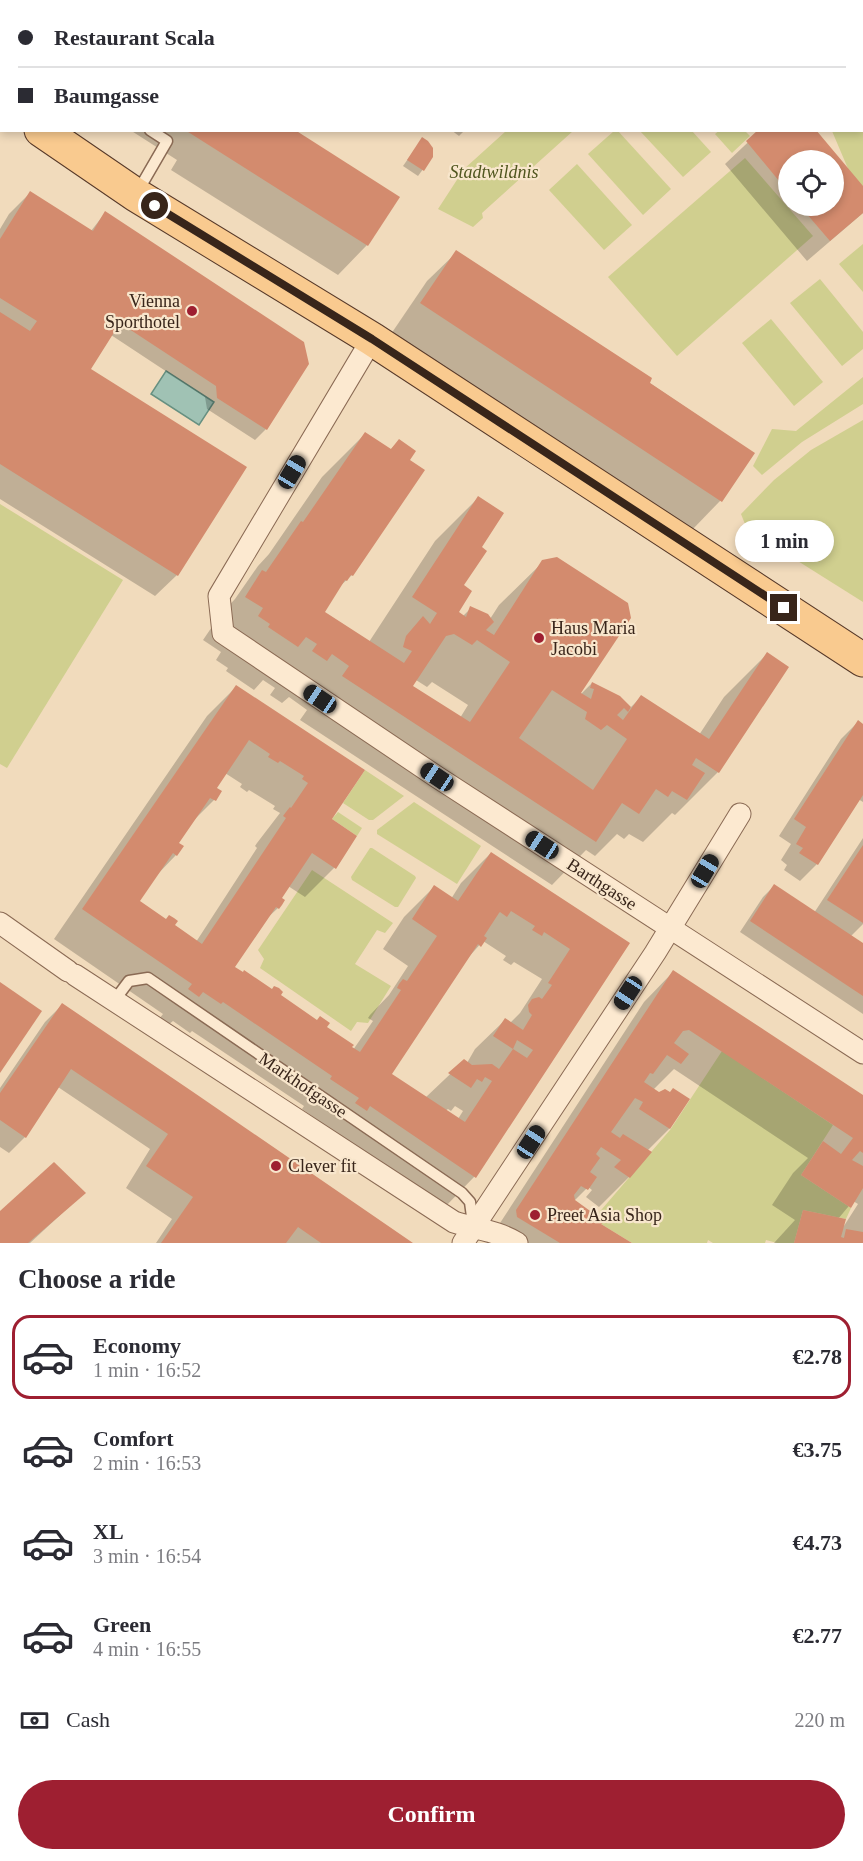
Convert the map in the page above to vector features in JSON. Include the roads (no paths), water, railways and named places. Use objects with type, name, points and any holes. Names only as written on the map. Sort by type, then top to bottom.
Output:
[{"type":"main road","points":[[44,132],[136,195],[372,339],[863,660]]},
{"type":"street","name":"Barthgasse","points":[[372,339],[219,596],[223,633],[437,777],[863,1053]]},
{"type":"street","points":[[469,1236],[671,928],[740,814]]},
{"type":"street","name":"Markhofgasse","points":[[0,923],[114,1001],[454,1222],[469,1236],[503,1234],[517,1243]]},
{"type":"lane","points":[[136,195],[167,141],[153,132]]},
{"type":"lane","name":"Markhofgasse","points":[[114,1001],[129,981],[148,978],[462,1193],[470,1202],[469,1236]]},
{"type":"place","name":"Vienna Sporthotel","points":[[192,311]]},
{"type":"place","name":"Haus Maria Jacobi","points":[[539,638]]},
{"type":"place","name":"Clever fit","points":[[276,1166]]},
{"type":"place","name":"Preet Asia Shop","points":[[535,1215]]},
{"type":"park label","name":"Stadtwildnis","points":[[494,172]]}]
